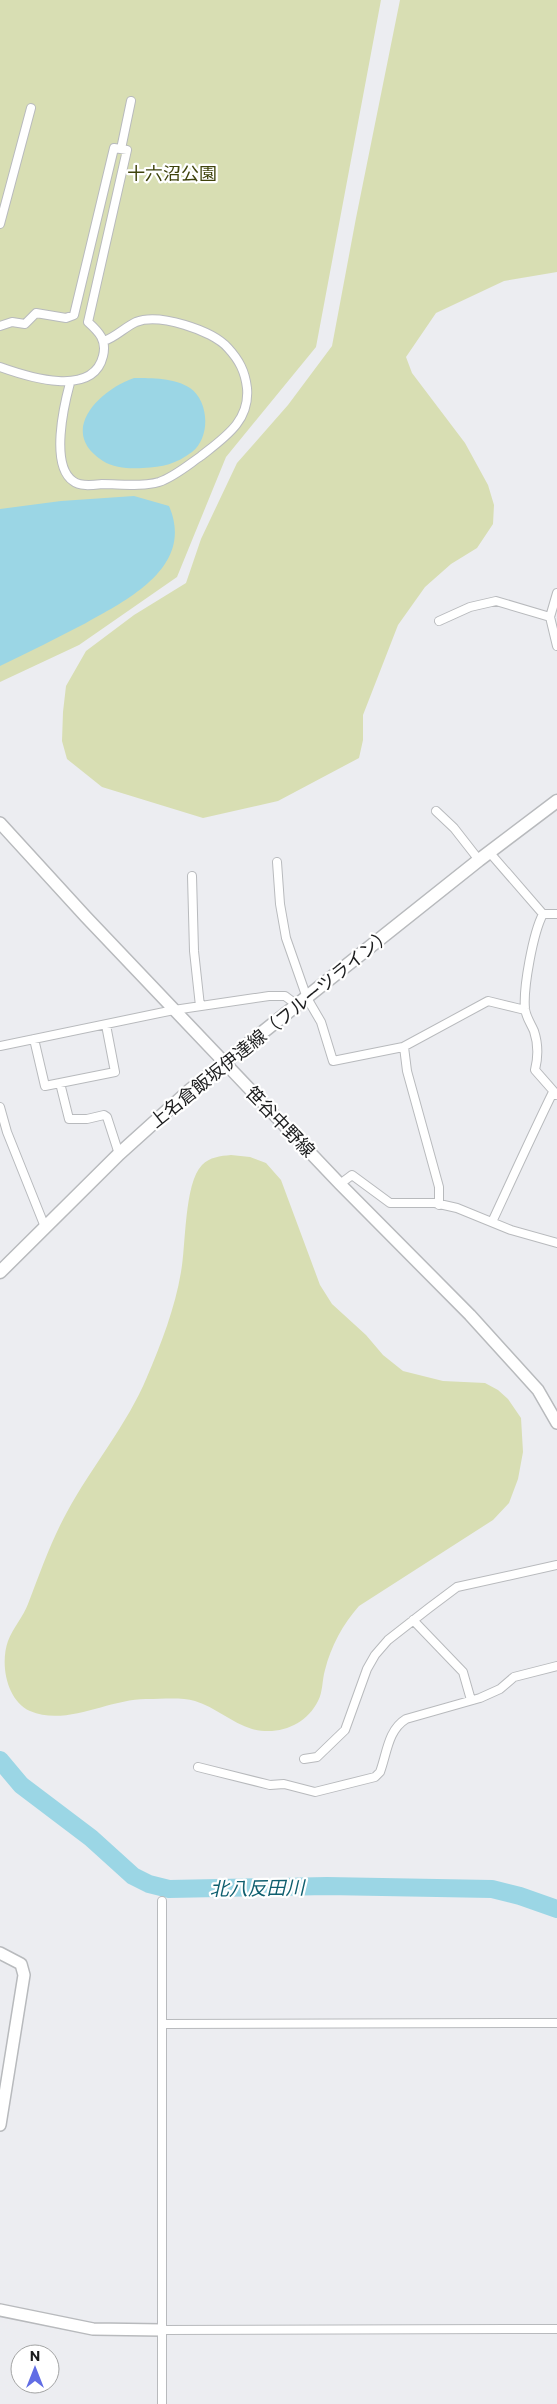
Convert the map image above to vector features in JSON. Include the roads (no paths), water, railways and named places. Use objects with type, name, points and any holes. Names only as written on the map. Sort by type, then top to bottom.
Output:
[{"type":"main road","name":"上名倉飯坂伊達線（フルーツライン）","points":[[0,1272],[119,1154],[223,1062],[302,1002],[484,856],[557,801]]},
{"type":"street","points":[[121,149],[131,101]]},
{"type":"street","points":[[0,224],[3,204],[31,108]]},
{"type":"street","points":[[0,326],[12,322],[25,324],[36,313],[66,318],[74,315],[114,148],[127,150],[88,322],[99,332],[104,341],[102,358],[95,370],[83,380],[70,383],[0,367]]},
{"type":"street","points":[[70,383],[60,439],[62,459],[67,474],[73,482],[85,485],[143,484],[169,478],[207,451],[227,434],[243,416],[248,397],[241,363],[219,340],[178,323],[158,321],[135,323],[104,341]]},
{"type":"street","points":[[557,593],[550,617],[557,646]]},
{"type":"street","points":[[439,621],[470,607],[496,601],[550,617]]},
{"type":"street","points":[[436,811],[543,914],[557,914]]},
{"type":"street","name":"笹谷中野線","points":[[0,823],[223,1062],[340,1184],[470,1315],[538,1390],[557,1423]]},
{"type":"street","points":[[277,862],[280,904],[286,938],[302,1002]]},
{"type":"street","points":[[192,876],[194,952],[200,1006]]},
{"type":"street","points":[[492,1222],[500,1201],[555,1094],[535,1070],[537,1060],[534,1033],[525,1010],[531,954],[543,914]]},
{"type":"street","points":[[0,1046],[174,1010],[269,996],[285,996],[302,1002],[322,1022],[333,1060],[404,1047],[488,1002],[525,1010]]},
{"type":"street","points":[[34,1039],[45,1086],[115,1072],[106,1025]]},
{"type":"street","points":[[404,1047],[419,1119],[439,1187],[439,1205]]},
{"type":"street","points":[[60,1083],[69,1119],[87,1119],[104,1115],[119,1154]]},
{"type":"street","points":[[0,1107],[7,1132],[45,1227]]},
{"type":"street","points":[[340,1184],[352,1175],[390,1203],[439,1205],[456,1208],[557,1243]]},
{"type":"street","points":[[304,1759],[317,1757],[345,1730],[371,1662],[388,1640],[413,1620],[457,1587],[557,1565]]},
{"type":"street","points":[[413,1620],[463,1672],[471,1700]]},
{"type":"street","points":[[198,1767],[270,1785],[284,1784],[304,1791],[331,1789],[375,1777],[380,1772],[397,1724],[415,1715],[471,1700],[500,1689],[514,1677],[557,1666]]},
{"type":"street","points":[[162,1901],[162,2404]]},
{"type":"street","points":[[0,1953],[21,1964],[24,1975],[0,2125]]},
{"type":"street","points":[[163,2024],[557,2022]]},
{"type":"street","points":[[0,2310],[93,2329],[557,2329]]},
{"type":"water","points":[[134,378],[163,379],[177,382],[190,388],[196,394],[204,410],[205,429],[202,438],[192,452],[169,464],[157,467],[133,468],[117,467],[107,463],[90,450],[84,437],[83,425],[88,413],[108,392]]},
{"type":"water","points":[[134,496],[169,506],[175,527],[173,546],[166,563],[153,578],[121,603],[86,623],[0,666],[0,509],[61,501]]},
{"type":"waterway","name":"北八反田川","points":[[0,1760],[21,1785],[91,1838],[133,1876],[149,1884],[169,1889],[327,1886],[492,1889],[520,1896],[557,1909]]},
{"type":"park label","name":"十六沼公園","points":[[172,174]]}]
